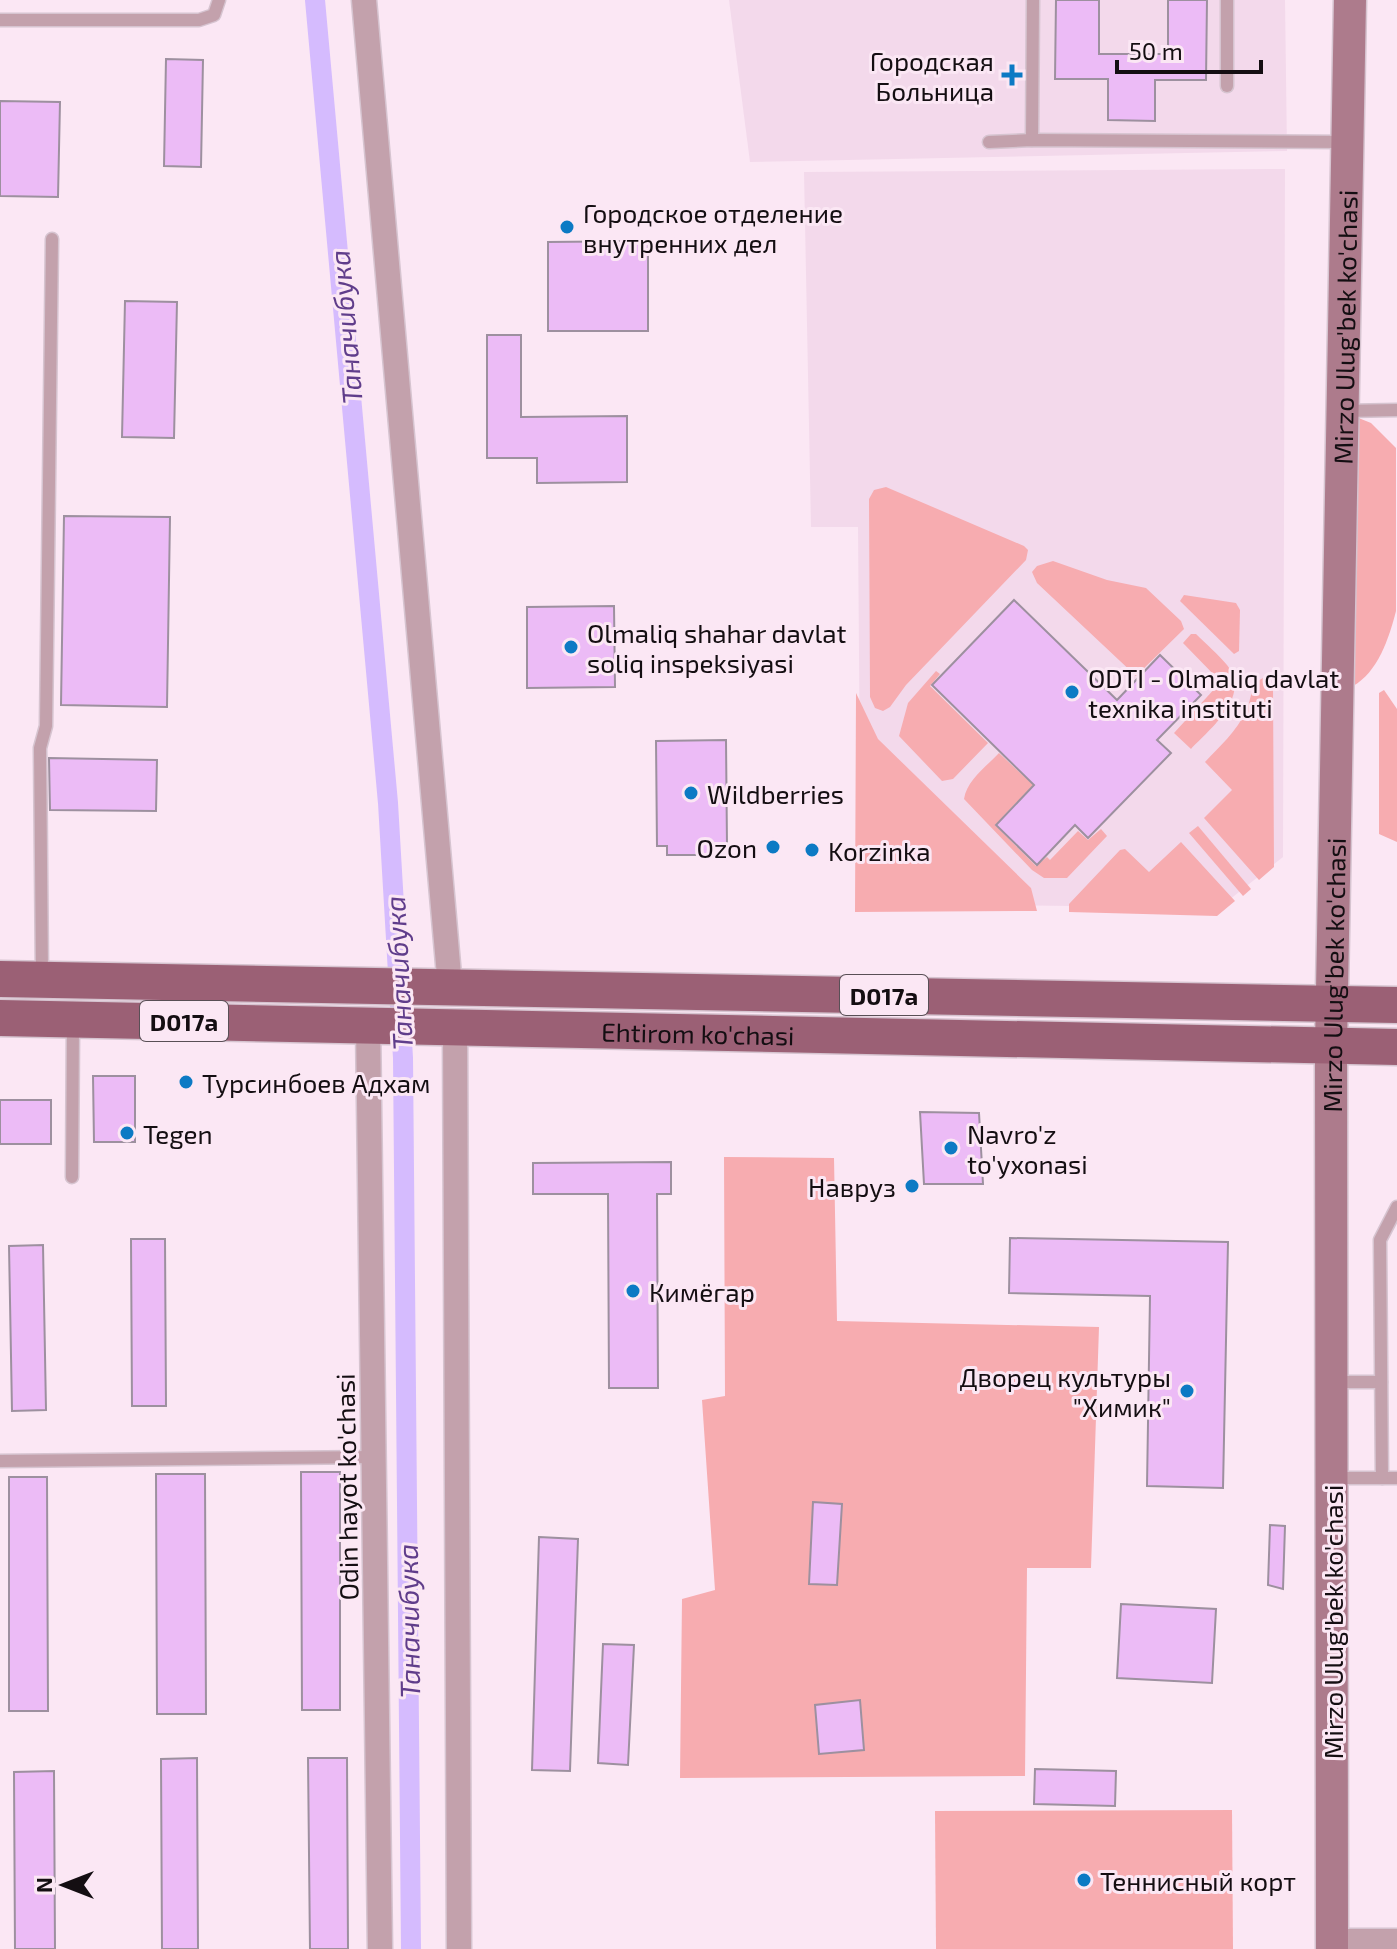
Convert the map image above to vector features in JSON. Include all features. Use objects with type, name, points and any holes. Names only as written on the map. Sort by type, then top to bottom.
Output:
[{"type":"main road","name":"Mirzo Ulug'bek ko'chasi","points":[[1332,1945],[1331,1046],[1350,0]]},
{"type":"main road","name":"Ehtirom ko'chasi","points":[[0,979],[1397,1005]]},
{"type":"main road","name":"Ehtirom ko'chasi","points":[[0,1018],[1397,1047]]},
{"type":"street","points":[[364,0],[443,986]]},
{"type":"street","name":"Odin hayot ko'chasi","points":[[368,1024],[380,1949]]},
{"type":"street","points":[[455,1026],[459,1949]]},
{"type":"street","points":[[1332,1945],[1397,1941]]},
{"type":"lane","points":[[0,20],[199,20],[214,15],[219,0]]},
{"type":"lane","points":[[1032,140],[1033,0]]},
{"type":"lane","points":[[1227,0],[1227,86]]},
{"type":"lane","points":[[989,142],[1348,142]]},
{"type":"lane","points":[[42,980],[40,748],[46,726],[52,239]]},
{"type":"lane","points":[[1343,411],[1397,410]]},
{"type":"lane","points":[[72,1177],[73,1020]]},
{"type":"lane","points":[[1382,1478],[1380,1240],[1397,1207]]},
{"type":"lane","points":[[1331,1382],[1381,1382]]},
{"type":"lane","points":[[0,1461],[374,1457]]},
{"type":"lane","points":[[1331,1478],[1397,1478]]},
{"type":"shaded area","name":"Городская Больница","points":[[729,0],[1285,0],[1287,151],[750,162]]},
{"type":"shaded area","name":"ODTI - Olmaliq davlat texnika instituti","points":[[1285,169],[1283,857],[1219,908],[861,903],[858,527],[811,527],[804,172]]},
{"type":"shaded area","points":[[1356,417],[1371,423],[1396,448],[1396,611],[1376,663],[1353,686]]},
{"type":"shaded area","points":[[886,487],[1028,550],[1026,560],[883,711],[875,708],[870,697],[869,499],[874,490]]},
{"type":"shaded area","points":[[1053,561],[1107,580],[1146,588],[1181,621],[1184,629],[1136,676],[1037,583],[1032,572],[1037,566]]},
{"type":"shaded area","points":[[1184,595],[1236,603],[1240,610],[1239,651],[1234,654],[1180,601]]},
{"type":"shaded area","points":[[1191,634],[1196,634],[1227,665],[1235,688],[1226,711],[1191,749],[1174,733],[1219,680],[1183,643]]},
{"type":"shaded area","points":[[936,671],[940,674],[930,686],[988,743],[953,779],[942,781],[899,736],[908,703]]},
{"type":"shaded area","points":[[1263,678],[1273,686],[1274,867],[1259,880],[1204,818],[1232,790],[1205,762],[1238,725],[1253,688]]},
{"type":"shaded area","points":[[1384,690],[1397,709],[1397,842],[1379,834],[1379,693]]},
{"type":"shaded area","points":[[856,693],[878,739],[1031,888],[1037,911],[855,912]]},
{"type":"shaded area","points":[[999,753],[1033,785],[995,825],[1036,866],[1047,857],[1050,860],[1078,831],[1088,840],[1101,829],[1107,836],[1067,878],[1044,878],[1032,870],[964,799],[973,780]]},
{"type":"shaded area","points":[[1198,826],[1251,889],[1243,896],[1189,833]]},
{"type":"shaded area","points":[[1181,842],[1235,901],[1217,916],[1069,912],[1069,904],[1120,850],[1125,849],[1149,872]]},
{"type":"shaded area","points":[[724,1157],[834,1158],[837,1321],[1099,1327],[1091,1568],[1027,1568],[1025,1776],[680,1778],[682,1599],[715,1590],[702,1400],[725,1396]]},
{"type":"shaded area","name":"Теннисный корт","points":[[1232,1810],[1233,1949],[936,1949],[935,1811]]},
{"type":"building","points":[[1056,0],[1099,0],[1099,54],[1168,54],[1168,0],[1207,0],[1206,80],[1155,80],[1155,121],[1108,120],[1108,79],[1055,79]]},
{"type":"building","points":[[166,59],[203,60],[201,167],[164,166]]},
{"type":"building","points":[[0,101],[60,102],[58,197],[0,196]]},
{"type":"building","points":[[648,241],[648,331],[548,331],[548,242]]},
{"type":"building","points":[[125,301],[177,302],[174,438],[122,437]]},
{"type":"building","points":[[487,335],[521,335],[521,417],[627,416],[627,482],[537,483],[537,458],[487,458]]},
{"type":"building","points":[[64,516],[170,517],[167,707],[61,705]]},
{"type":"building","points":[[1014,600],[1117,700],[1160,655],[1201,695],[1157,740],[1171,753],[1088,838],[1075,825],[1037,865],[996,825],[1034,785],[932,685]]},
{"type":"building","name":"Olmaliq shahar davlat soliq inspeksiyasi","points":[[614,606],[615,687],[527,688],[527,607]]},
{"type":"building","name":"Wildberries","points":[[726,740],[727,845],[713,845],[713,855],[667,855],[667,846],[657,846],[656,741]]},
{"type":"building","points":[[49,758],[157,760],[156,811],[50,810]]},
{"type":"building","points":[[93,1076],[135,1076],[135,1142],[94,1142]]},
{"type":"building","points":[[0,1100],[51,1100],[51,1144],[0,1144]]},
{"type":"building","name":"Navro'z to'yxonasi","points":[[920,1112],[979,1113],[983,1184],[924,1184]]},
{"type":"building","name":"Кимёгар","points":[[671,1162],[671,1194],[657,1194],[658,1388],[609,1388],[608,1194],[533,1194],[533,1163]]},
{"type":"building","name":"Дворец культуры \"Химик\"","points":[[1010,1238],[1228,1242],[1223,1488],[1147,1486],[1150,1296],[1009,1293]]},
{"type":"building","points":[[131,1239],[165,1239],[166,1406],[132,1406]]},
{"type":"building","points":[[43,1245],[46,1410],[12,1411],[9,1246]]},
{"type":"building","points":[[301,1472],[340,1472],[340,1710],[302,1710]]},
{"type":"building","points":[[156,1474],[205,1474],[206,1714],[157,1714]]},
{"type":"building","points":[[9,1477],[47,1477],[48,1711],[9,1711]]},
{"type":"building","points":[[813,1502],[842,1504],[837,1585],[809,1584]]},
{"type":"building","points":[[1270,1525],[1285,1526],[1283,1589],[1268,1585]]},
{"type":"building","points":[[539,1537],[578,1539],[570,1771],[532,1770]]},
{"type":"building","points":[[1121,1604],[1216,1609],[1212,1683],[1117,1678]]},
{"type":"building","points":[[603,1644],[634,1645],[628,1765],[598,1763]]},
{"type":"building","points":[[860,1700],[864,1750],[819,1754],[815,1705]]},
{"type":"building","points":[[197,1758],[198,1949],[162,1949],[161,1759]]},
{"type":"building","points":[[308,1758],[347,1758],[348,1949],[310,1949]]},
{"type":"building","points":[[1035,1769],[1116,1771],[1115,1806],[1034,1804]]},
{"type":"building","points":[[54,1771],[55,1949],[15,1949],[14,1772]]},
{"type":"waterway","name":"Таначибука","points":[[315,0],[388,803],[403,1058],[411,1949]]},
{"type":"place","name":"Городская Больница","points":[[1012,75]]},
{"type":"place","name":"Городское отделение внутренних дел","points":[[567,227]]},
{"type":"place","name":"Olmaliq shahar davlat soliq inspeksiyasi","points":[[571,647]]},
{"type":"place","name":"ODTI - Olmaliq davlat texnika instituti","points":[[1072,692]]},
{"type":"place","name":"Wildberries","points":[[691,793]]},
{"type":"place","name":"Ozon","points":[[773,847]]},
{"type":"place","name":"Korzinka","points":[[812,850]]},
{"type":"place","name":"Турсинбоев Адхам","points":[[186,1082]]},
{"type":"place","name":"Tegen","points":[[127,1133]]},
{"type":"place","name":"Navro'z to'yxonasi","points":[[951,1148]]},
{"type":"place","name":"Навруз","points":[[912,1186]]},
{"type":"place","name":"Кимёгар","points":[[633,1291]]},
{"type":"place","name":"Дворец культуры \"Химик\"","points":[[1187,1391]]},
{"type":"place","name":"Теннисный корт","points":[[1084,1880]]}]
